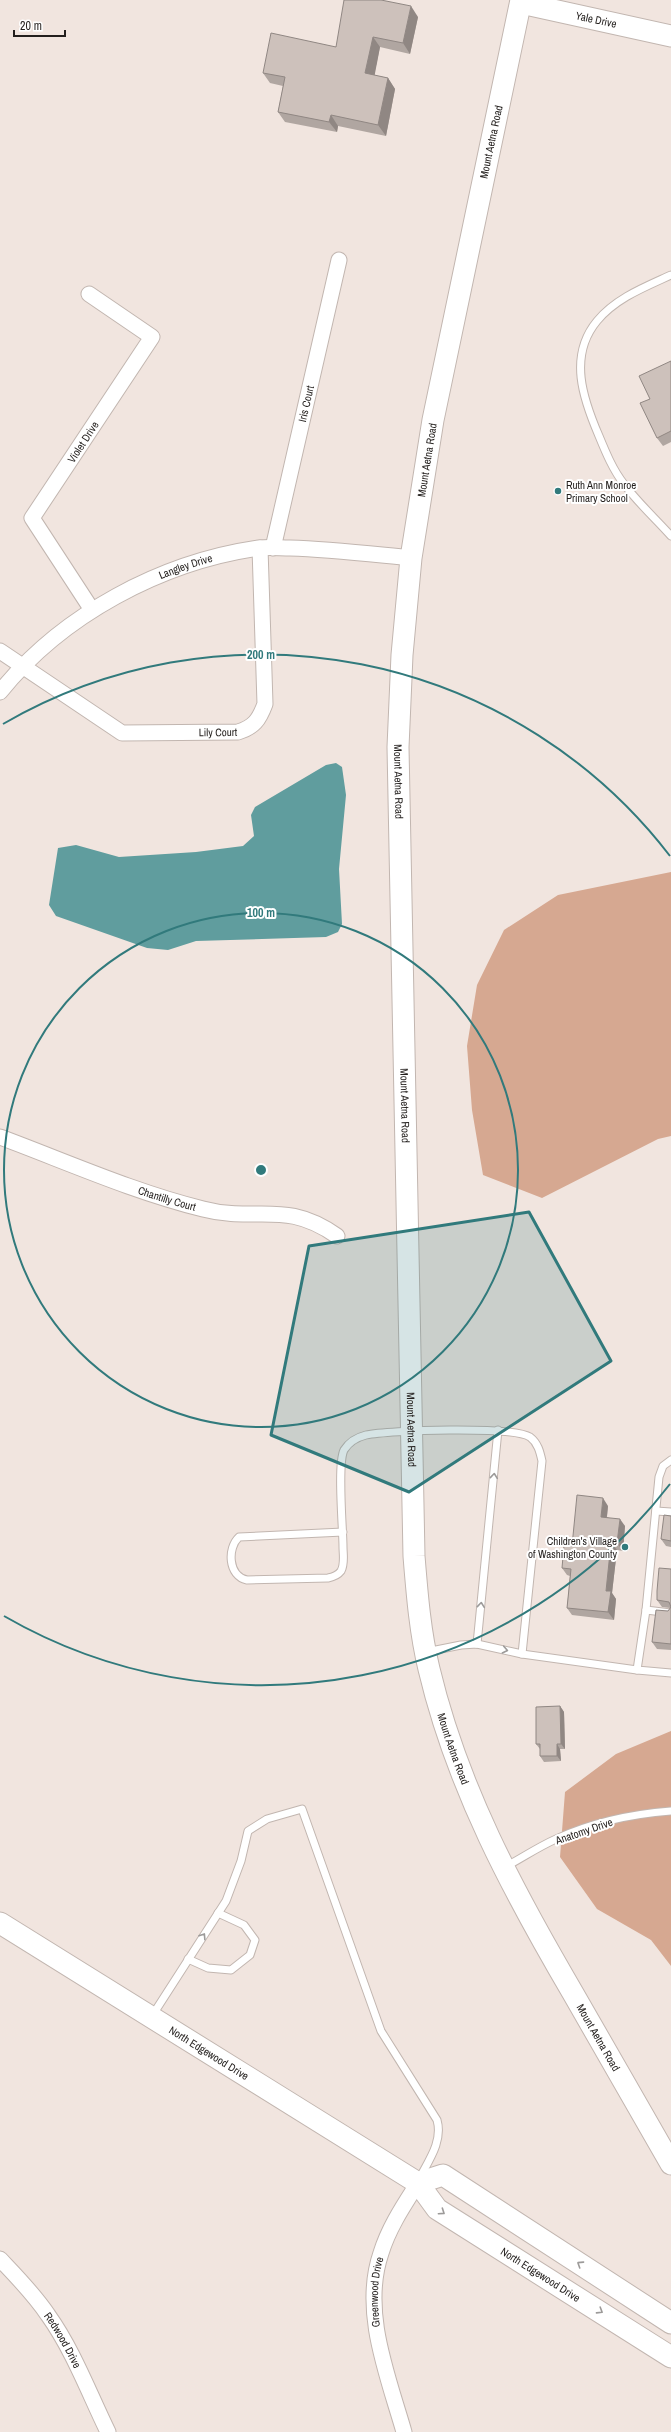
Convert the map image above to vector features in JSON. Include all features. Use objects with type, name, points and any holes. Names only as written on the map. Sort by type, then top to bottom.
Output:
[{"type":"street","name":"Yale Drive","points":[[521,2],[671,36]]},
{"type":"street","name":"Mount Aetna Road","points":[[521,2],[435,413],[411,558],[402,655],[398,747],[414,1556],[425,1652],[437,1699],[460,1772],[503,1868],[671,2164]]},
{"type":"street","name":"Iris Court","points":[[267,548],[339,260]]},
{"type":"street","name":"Violet Drive","points":[[89,294],[152,337],[32,518],[92,610]]},
{"type":"street","name":"Langley Drive","points":[[0,692],[21,666],[57,635],[92,610],[140,584],[181,568],[267,548],[315,549],[411,558]]},
{"type":"street","name":"Lily Court","points":[[0,651],[122,733],[238,732],[251,728],[260,718],[265,704],[267,548]]},
{"type":"street","name":"Chantilly Court","points":[[0,1137],[172,1201],[206,1210],[276,1213],[300,1216],[320,1224],[337,1236]]},
{"type":"street","name":"North Edgewood Drive","points":[[0,1923],[418,2183],[437,2209],[671,2357]]},
{"type":"street","points":[[418,2183],[442,2175],[670,2322]]},
{"type":"street","name":"Greenwood Drive","points":[[404,2432],[374,2319],[375,2287],[380,2254],[392,2226],[418,2183]]},
{"type":"street","name":"Redwood Drive","points":[[0,2259],[27,2287],[49,2316],[68,2349],[108,2432]]},
{"type":"lane","points":[[671,275],[637,291],[611,306],[596,322],[585,342],[579,367],[582,390],[609,460],[624,484],[671,536]]},
{"type":"lane","points":[[343,1532],[239,1537],[232,1548],[232,1568],[236,1575],[247,1580],[335,1576],[340,1571],[343,1564],[343,1532],[341,1458],[344,1450],[350,1442],[367,1435],[482,1429],[521,1433],[530,1437],[540,1451],[542,1461],[522,1654]]},
{"type":"lane","points":[[477,1644],[498,1430]]},
{"type":"lane","points":[[637,1670],[646,1610],[661,1470],[663,1466],[671,1460]]},
{"type":"lane","points":[[656,1511],[671,1512]]},
{"type":"lane","points":[[646,1610],[671,1613]]},
{"type":"lane","points":[[425,1652],[461,1645],[477,1644],[522,1654],[637,1670],[671,1672]]},
{"type":"lane","points":[[151,2017],[226,1901],[241,1861],[248,1831],[267,1819],[302,1809],[381,2031],[436,2120],[439,2130],[437,2142],[418,2183]]},
{"type":"lane","name":"Anatomy Drive","points":[[503,1868],[555,1839],[581,1830],[634,1816],[671,1811]]},
{"type":"lane","points":[[188,1959],[208,1968],[232,1970],[250,1955],[255,1940],[244,1925],[218,1913]]},
{"type":"highlighted area","points":[[529,1212],[611,1361],[409,1492],[271,1435],[309,1246]]},
{"type":"shaded area","points":[[671,872],[671,1136],[658,1139],[542,1198],[483,1175],[472,1110],[467,1046],[477,985],[504,930],[558,895]]},
{"type":"shaded area","points":[[671,1731],[671,1966],[651,1940],[597,1909],[560,1857],[565,1792],[616,1754]]},
{"type":"water","points":[[336,763],[342,767],[346,795],[339,869],[342,924],[338,932],[326,937],[196,941],[168,950],[147,948],[56,916],[49,905],[58,848],[76,845],[119,857],[196,852],[243,846],[254,836],[251,815],[255,807],[326,765]]},
{"type":"building","points":[[344,0],[381,0],[411,6],[403,43],[373,37],[365,73],[388,78],[378,125],[331,115],[329,122],[278,112],[285,77],[263,73],[271,33],[336,47]]},
{"type":"building","points":[[671,361],[671,431],[657,438],[640,403],[650,399],[639,376]]},
{"type":"building","points":[[577,1495],[603,1498],[601,1517],[620,1519],[617,1543],[611,1543],[606,1591],[611,1591],[608,1612],[567,1608],[571,1569],[562,1568],[564,1545],[572,1546]]},
{"type":"building","points":[[664,1515],[671,1516],[671,1541],[661,1539]]},
{"type":"building","points":[[659,1568],[671,1569],[671,1607],[669,1602],[657,1600]]},
{"type":"building","points":[[671,1607],[671,1644],[652,1642],[656,1610],[668,1611]]},
{"type":"building","points":[[560,1706],[561,1744],[557,1744],[557,1756],[540,1756],[540,1744],[536,1744],[536,1707]]},
{"type":"place","name":"Ruth Ann Monroe Primary School","points":[[558,491]]},
{"type":"place","name":"Children's Village of Washington County","points":[[625,1547]]}]
